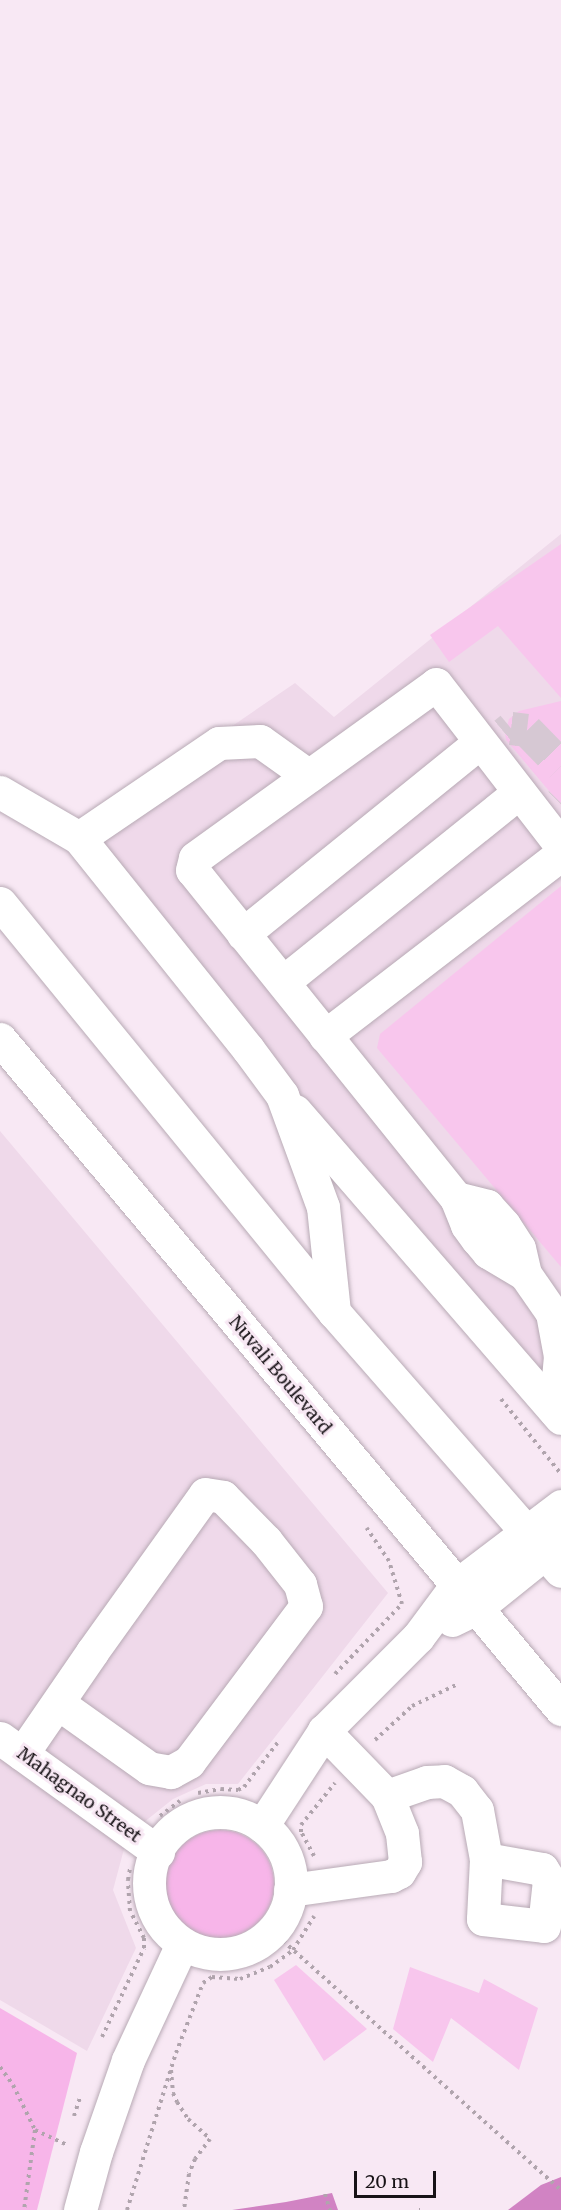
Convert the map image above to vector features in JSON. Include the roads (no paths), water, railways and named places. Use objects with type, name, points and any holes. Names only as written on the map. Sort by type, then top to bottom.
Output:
[{"type":"main road","points":[[558,1414],[560,1356],[552,1313],[525,1274],[519,1248],[487,1206],[456,1198],[192,870],[195,858],[436,684],[490,741],[519,792],[550,811],[561,846]]},
{"type":"main road","points":[[80,838],[219,743],[260,741],[309,776]]},
{"type":"main road","points":[[243,934],[490,741]]},
{"type":"main road","points":[[0,792],[80,838],[282,1095],[558,1414]]},
{"type":"main road","points":[[283,982],[519,792]]},
{"type":"main road","points":[[326,1036],[561,854]]},
{"type":"main road","points":[[0,903],[334,1311],[548,1549]]},
{"type":"main road","name":"Nuvali Boulevard","points":[[0,1039],[561,1709]]},
{"type":"main road","points":[[282,1095],[323,1207],[334,1311]]},
{"type":"main road","points":[[11,1746],[57,1703],[205,1494],[223,1497],[266,1541],[300,1584],[306,1606],[189,1762],[171,1772],[149,1768],[57,1703]]},
{"type":"main road","points":[[262,1826],[324,1731],[418,1637],[466,1598],[548,1549],[561,1506]]},
{"type":"main road","points":[[305,1888],[290,1876],[285,1855],[279,1844],[262,1826],[241,1815],[218,1812],[195,1816],[150,1846],[152,1863],[148,1882],[150,1900],[157,1917],[168,1932],[182,1944],[197,1951],[230,1954],[260,1941],[283,1940],[287,1905],[305,1888],[399,1872],[405,1862],[402,1833],[387,1796],[324,1731]]},
{"type":"main road","name":"Mahagnao Street","points":[[11,1746],[150,1846]]},
{"type":"main road","points":[[387,1796],[427,1782],[444,1780],[462,1791],[477,1810],[486,1859]]},
{"type":"main road","points":[[80,2210],[96,2152],[128,2060],[182,1944]]},
{"type":"tunnel","points":[[505,733],[511,728],[527,730],[561,765]]}]
